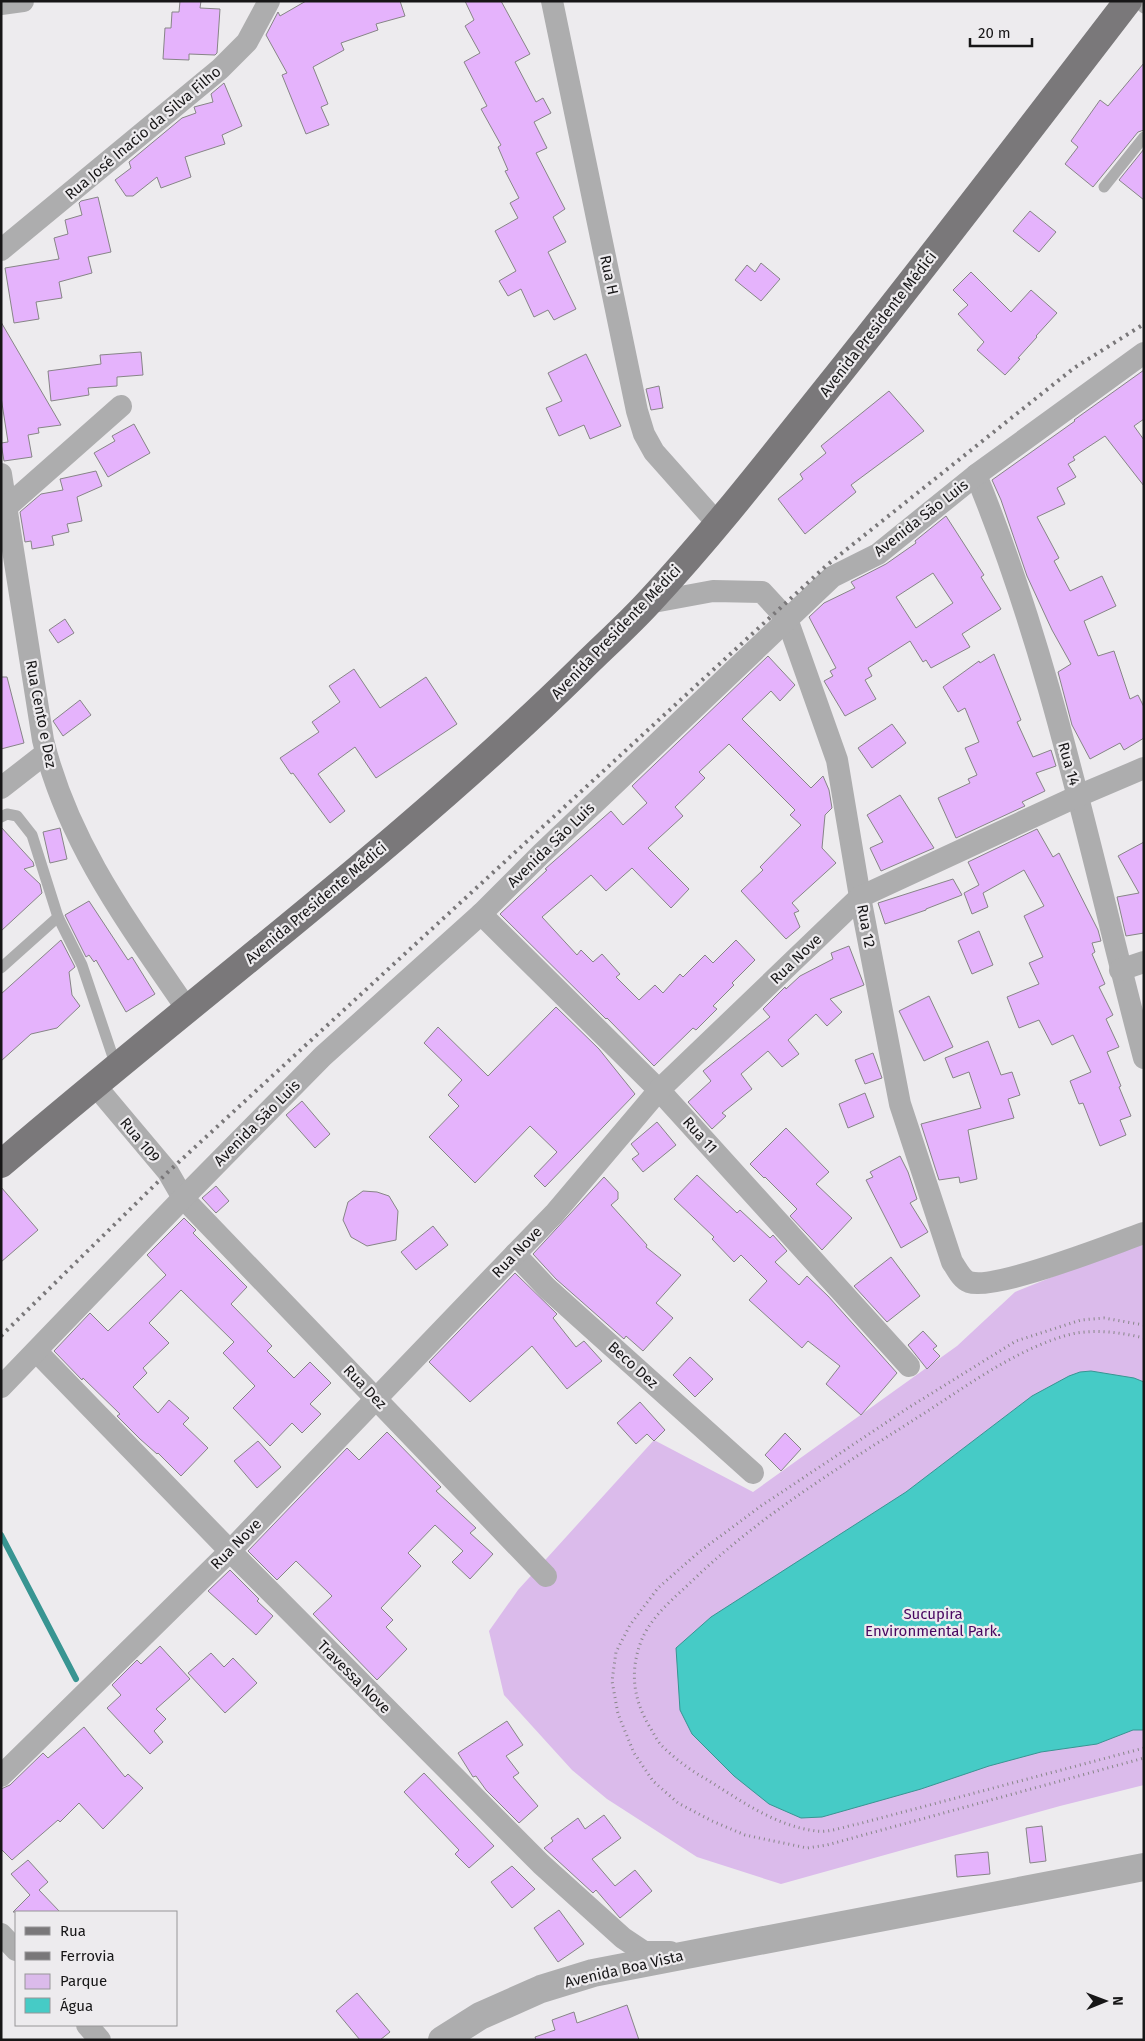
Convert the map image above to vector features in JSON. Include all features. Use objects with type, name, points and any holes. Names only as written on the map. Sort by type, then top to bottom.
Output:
[{"type":"main road","name":"Avenida Presidente Médici","points":[[1,1164],[94,1084],[332,892],[457,785],[535,714],[648,603],[718,524],[930,258],[1128,1]]},
{"type":"street","points":[[1,4],[23,1]]},
{"type":"street","name":"Rua José Inacio da Silva Filho","points":[[1,250],[220,70],[247,42],[269,1]]},
{"type":"street","name":"Rua H","points":[[552,1],[637,411],[644,434],[654,452],[718,524]]},
{"type":"street","name":"Avenida São Luis","points":[[1,1387],[323,1056],[481,914],[541,854],[832,577],[878,554],[976,475],[1144,353]]},
{"type":"street","points":[[4,510],[121,406]]},
{"type":"street","name":"Rua Cento e Dez","points":[[1,474],[4,510],[46,753],[54,782],[85,852],[134,932],[187,1009]]},
{"type":"street","name":"Rua 14","points":[[976,475],[1013,570],[1078,796],[1120,970],[1144,1058]]},
{"type":"street","points":[[648,603],[713,591],[762,592],[787,619]]},
{"type":"street","name":"Rua 12","points":[[787,619],[837,760],[860,897],[900,1104],[952,1262],[961,1276],[968,1282],[980,1284],[1020,1276],[1144,1233]]},
{"type":"street","points":[[1,788],[46,753]]},
{"type":"street","name":"Rua Nove","points":[[1,1776],[230,1551],[377,1399],[554,1214],[660,1090],[860,897],[1078,796],[1144,768]]},
{"type":"street","name":"Rua 11","points":[[481,914],[660,1090],[909,1366]]},
{"type":"street","points":[[1120,970],[1144,962]]},
{"type":"street","name":"Rua 109","points":[[94,1084],[168,1172],[183,1198]]},
{"type":"street","name":"Rua Dez","points":[[183,1198],[546,1576]]},
{"type":"street","name":"Beco Dez","points":[[515,1254],[547,1288],[753,1473]]},
{"type":"street","name":"Travessa Nove","points":[[36,1352],[230,1551],[541,1864],[623,1938],[644,1952],[698,1952]]},
{"type":"street","name":"Avenida Boa Vista","points":[[442,2040],[480,2016],[541,1989],[592,1973],[1144,1867]]},
{"type":"street","points":[[1,1934],[15,1949]]},
{"type":"street","points":[[88,2026],[100,2040]]},
{"type":"lane","points":[[1136,1],[1144,8]]},
{"type":"lane","points":[[1104,187],[1144,137]]},
{"type":"lane","points":[[1,817],[7,814],[17,816],[32,835],[58,917],[82,965],[116,1066]]},
{"type":"lane","points":[[1,968],[58,917]]},
{"type":"path","points":[[1144,1325],[1104,1318],[1081,1320],[1016,1341],[806,1475],[699,1552],[658,1588],[630,1625],[616,1652],[612,1681],[618,1714],[634,1753],[653,1781],[678,1803],[712,1821],[745,1835],[807,1848],[827,1845],[948,1813],[1144,1758]]},
{"type":"path","points":[[1144,1338],[1111,1332],[1066,1335],[1032,1349],[994,1369],[800,1493],[723,1551],[672,1599],[652,1621],[642,1640],[634,1668],[634,1691],[646,1721],[660,1744],[694,1772],[761,1813],[790,1825],[819,1832],[858,1824],[1144,1748]]},
{"type":"green space","name":"Sucupira Environmental Park.","points":[[1144,1240],[1144,1785],[1060,1806],[781,1884],[697,1857],[607,1799],[572,1770],[504,1695],[489,1631],[518,1590],[654,1440],[753,1492],[957,1346],[1015,1292]]},
{"type":"water","points":[[1091,1371],[1134,1378],[1144,1382],[1144,1730],[1133,1730],[1097,1744],[1041,1752],[989,1766],[921,1789],[822,1817],[801,1818],[769,1804],[734,1776],[692,1734],[680,1710],[676,1648],[711,1617],[906,1492],[1032,1396],[1069,1376]]},
{"type":"building","points":[[180,1],[201,1],[200,8],[220,9],[217,53],[215,55],[189,54],[189,60],[163,59],[165,28],[171,28],[172,12],[179,12]]},
{"type":"building","points":[[306,1],[400,1],[405,16],[376,24],[378,30],[341,43],[344,50],[313,67],[328,104],[321,107],[329,125],[306,134],[282,75],[287,73],[266,35],[278,12],[280,16]]},
{"type":"building","points":[[465,1],[501,1],[530,54],[515,62],[536,102],[543,98],[551,113],[534,122],[547,148],[536,153],[565,209],[553,217],[566,242],[548,252],[576,309],[554,320],[548,310],[534,317],[521,289],[508,296],[499,281],[516,271],[495,231],[518,218],[510,203],[519,198],[505,171],[508,170],[498,147],[501,145],[481,109],[487,106],[464,62],[480,53],[465,26],[474,20]]},
{"type":"building","points":[[1144,63],[1144,130],[1138,132],[1093,187],[1065,164],[1078,147],[1071,141],[1100,100],[1108,106]]},
{"type":"building","points":[[224,83],[242,126],[222,135],[225,144],[185,157],[191,177],[161,188],[157,177],[133,196],[126,196],[115,180],[131,168],[129,162],[182,118],[196,113],[194,107],[213,102],[211,94]]},
{"type":"building","points":[[1144,149],[1144,200],[1119,180]]},
{"type":"building","points":[[98,197],[111,252],[88,257],[92,273],[59,282],[62,298],[36,302],[39,319],[14,323],[5,268],[59,259],[54,238],[68,234],[65,220],[82,215],[79,203],[81,201]]},
{"type":"building","points":[[1030,211],[1056,232],[1039,252],[1013,231]]},
{"type":"building","points":[[761,263],[780,279],[761,301],[735,280],[747,265],[755,272]]},
{"type":"building","points":[[971,272],[1011,312],[1031,290],[1057,313],[1005,375],[977,350],[984,342],[958,314],[968,305],[953,290]]},
{"type":"building","points":[[1,322],[61,425],[38,428],[39,433],[28,435],[32,457],[4,461],[1,443],[8,442],[1,397]]},
{"type":"building","points":[[141,352],[143,375],[117,377],[117,386],[88,388],[89,395],[51,401],[48,371],[101,364],[100,355]]},
{"type":"building","points":[[586,354],[621,426],[590,439],[584,425],[559,436],[546,408],[562,401],[548,373]]},
{"type":"building","points":[[1144,370],[1144,419],[1134,426],[1144,440],[1144,486],[1105,436],[1073,457],[1075,460],[1068,464],[1076,477],[1057,488],[1065,504],[1037,517],[1059,558],[1054,561],[1070,591],[1102,576],[1116,606],[1084,621],[1098,656],[1114,651],[1130,699],[1138,695],[1144,707],[1144,738],[1124,750],[1120,743],[1090,759],[1072,725],[1058,672],[1071,664],[1052,630],[1027,576],[1001,500],[992,480]]},
{"type":"building","points":[[659,386],[663,408],[651,410],[646,389]]},
{"type":"building","points":[[889,391],[924,431],[851,485],[856,492],[805,534],[778,499],[803,479],[800,474],[826,453],[821,446]]},
{"type":"building","points":[[134,424],[150,453],[108,477],[94,453],[115,441],[112,436]]},
{"type":"building","points":[[96,471],[102,486],[77,497],[82,521],[67,524],[69,532],[52,536],[54,545],[32,549],[31,541],[25,542],[20,512],[41,494],[63,490],[60,479]]},
{"type":"building","points":[[946,516],[984,575],[981,577],[1001,609],[962,634],[970,647],[931,668],[926,660],[923,662],[910,641],[868,668],[872,676],[865,680],[876,699],[845,716],[824,681],[833,676],[830,671],[836,668],[809,617],[824,603],[855,588],[851,582],[886,564],[916,543],[915,541]],"holes":[[[933,573],[953,603],[916,628],[896,597]]]},
{"type":"building","points":[[65,619],[74,633],[58,643],[49,630]]},
{"type":"building","points":[[994,654],[1021,720],[1017,722],[1033,757],[1051,750],[1056,766],[1036,773],[1045,791],[1022,802],[1025,806],[956,838],[938,798],[970,783],[968,779],[977,775],[965,748],[979,742],[965,708],[958,712],[943,687],[979,661],[980,663]]},
{"type":"building","points":[[768,656],[795,685],[780,701],[771,691],[742,719],[811,788],[823,776],[829,790],[832,808],[825,815],[822,848],[836,863],[792,903],[799,911],[794,913],[800,927],[786,939],[741,891],[763,870],[760,867],[801,825],[790,815],[795,810],[729,744],[699,772],[705,778],[675,807],[683,816],[648,848],[689,889],[671,908],[632,868],[606,891],[591,875],[542,917],[577,955],[581,950],[593,962],[602,954],[620,974],[616,977],[639,1000],[655,985],[663,993],[680,974],[683,977],[705,955],[713,963],[736,940],[755,960],[713,1006],[717,1009],[696,1030],[693,1028],[654,1066],[500,914],[547,870],[545,869],[611,811],[623,825],[647,803],[632,786]]},
{"type":"building","points":[[354,669],[380,708],[426,677],[457,724],[376,778],[355,747],[318,774],[345,811],[330,823],[280,758],[319,732],[312,722],[340,702],[329,686]]},
{"type":"building","points":[[1,677],[7,677],[24,743],[1,749]]},
{"type":"building","points":[[80,700],[91,715],[63,736],[53,721]]},
{"type":"building","points":[[892,724],[906,743],[872,768],[858,748]]},
{"type":"building","points":[[900,795],[934,848],[881,871],[870,848],[883,842],[867,815]]},
{"type":"building","points":[[1,827],[33,862],[34,866],[24,869],[40,884],[42,893],[1,931]]},
{"type":"building","points":[[60,828],[67,859],[50,863],[43,832]]},
{"type":"building","points":[[1037,829],[1053,857],[1059,853],[1098,930],[1101,941],[1092,943],[1095,952],[1092,954],[1105,984],[1099,987],[1113,1015],[1106,1019],[1119,1047],[1107,1052],[1131,1116],[1120,1120],[1126,1135],[1100,1146],[1083,1103],[1079,1104],[1070,1081],[1091,1072],[1073,1035],[1052,1045],[1039,1020],[1019,1028],[1007,997],[1039,984],[1029,963],[1043,957],[1024,916],[1044,906],[1024,870],[983,893],[988,907],[972,914],[964,893],[979,885],[968,862]]},
{"type":"building","points":[[1144,842],[1144,933],[1126,936],[1117,897],[1139,893],[1118,856]]},
{"type":"building","points":[[953,879],[962,895],[885,924],[878,903]]},
{"type":"building","points":[[89,901],[128,960],[132,957],[155,994],[126,1012],[96,960],[94,962],[89,955],[86,957],[65,915]]},
{"type":"building","points":[[979,931],[993,965],[972,974],[958,941]]},
{"type":"building","points":[[61,940],[75,967],[69,972],[72,995],[80,1006],[57,1028],[31,1034],[1,1061],[1,994]]},
{"type":"building","points":[[849,946],[864,985],[830,999],[842,1012],[827,1026],[816,1014],[788,1040],[799,1054],[782,1067],[768,1051],[741,1074],[752,1089],[722,1113],[726,1116],[712,1129],[688,1102],[711,1081],[703,1071],[770,1017],[763,1009],[785,987],[786,989],[800,976],[833,959],[831,953]]},
{"type":"building","points":[[929,996],[953,1047],[924,1061],[899,1011]]},
{"type":"building","points":[[556,1007],[599,1049],[635,1094],[545,1187],[534,1176],[557,1152],[530,1126],[475,1183],[429,1137],[459,1106],[448,1095],[462,1080],[424,1043],[438,1027],[488,1076]]},
{"type":"building","points":[[988,1041],[1001,1075],[1012,1072],[1020,1095],[1008,1099],[1014,1118],[968,1130],[977,1179],[960,1183],[959,1177],[939,1180],[921,1124],[981,1108],[969,1072],[953,1078],[945,1058]]},
{"type":"building","points":[[873,1053],[882,1078],[865,1084],[855,1060]]},
{"type":"building","points":[[865,1093],[874,1117],[848,1128],[839,1104]]},
{"type":"building","points":[[302,1101],[330,1134],[315,1148],[286,1115]]},
{"type":"building","points":[[657,1122],[676,1145],[643,1172],[632,1159],[639,1154],[631,1144]]},
{"type":"building","points":[[786,1128],[829,1172],[816,1184],[852,1218],[822,1250],[790,1216],[797,1209],[750,1164]]},
{"type":"building","points":[[900,1156],[908,1172],[917,1199],[910,1203],[928,1232],[901,1248],[866,1180],[873,1177],[870,1172]]},
{"type":"building","points":[[697,1175],[737,1213],[740,1210],[770,1238],[773,1235],[787,1251],[775,1262],[799,1285],[807,1276],[828,1296],[897,1373],[861,1415],[826,1384],[840,1366],[808,1341],[802,1348],[749,1300],[767,1281],[741,1255],[734,1262],[712,1239],[714,1237],[674,1199]]},
{"type":"building","points":[[604,1177],[618,1192],[618,1199],[611,1205],[647,1245],[646,1247],[681,1275],[656,1303],[673,1318],[643,1351],[626,1336],[624,1339],[556,1279],[533,1254]]},
{"type":"building","points":[[216,1186],[229,1201],[216,1213],[202,1198]]},
{"type":"building","points":[[1,1187],[38,1230],[1,1262]]},
{"type":"building","points":[[363,1191],[377,1192],[389,1196],[398,1211],[396,1240],[367,1246],[351,1237],[343,1220],[348,1202]]},
{"type":"building","points":[[184,1218],[196,1230],[193,1233],[247,1287],[231,1304],[272,1346],[267,1351],[294,1378],[310,1362],[331,1383],[310,1404],[321,1414],[302,1433],[292,1423],[270,1446],[233,1408],[255,1386],[223,1353],[234,1342],[181,1290],[149,1323],[169,1343],[143,1368],[147,1373],[133,1387],[158,1413],[169,1400],[189,1418],[183,1424],[208,1448],[181,1476],[158,1453],[140,1439],[117,1416],[120,1414],[83,1378],[82,1380],[54,1351],[90,1313],[108,1331],[166,1275],[147,1255]]},
{"type":"building","points":[[433,1226],[448,1245],[416,1270],[401,1252]]},
{"type":"building","points":[[891,1257],[920,1296],[887,1322],[854,1286]]},
{"type":"building","points":[[515,1273],[557,1314],[553,1318],[576,1347],[584,1341],[602,1361],[567,1389],[532,1346],[470,1402],[429,1362]]},
{"type":"building","points":[[923,1331],[937,1346],[933,1349],[940,1356],[927,1369],[908,1345]]},
{"type":"building","points":[[690,1357],[713,1379],[695,1397],[673,1375]]},
{"type":"building","points":[[640,1402],[665,1430],[654,1441],[647,1434],[636,1444],[617,1423]]},
{"type":"building","points":[[387,1432],[441,1487],[436,1491],[476,1528],[470,1533],[493,1554],[470,1579],[452,1562],[463,1551],[435,1525],[408,1553],[421,1566],[381,1608],[393,1620],[386,1627],[407,1649],[377,1680],[313,1614],[332,1596],[296,1561],[277,1580],[248,1551],[347,1448],[359,1460]]},
{"type":"building","points":[[785,1433],[801,1449],[781,1471],[765,1455]]},
{"type":"building","points":[[258,1441],[281,1467],[257,1488],[234,1461]]},
{"type":"building","points":[[230,1570],[273,1616],[256,1635],[208,1591]]},
{"type":"building","points":[[160,1646],[190,1679],[156,1709],[166,1719],[154,1731],[163,1742],[150,1754],[107,1708],[121,1695],[112,1685],[137,1660],[141,1664]]},
{"type":"building","points":[[211,1653],[224,1667],[233,1658],[257,1683],[225,1713],[188,1673]]},
{"type":"building","points":[[507,1721],[523,1745],[506,1756],[519,1773],[513,1777],[538,1806],[519,1823],[486,1790],[476,1776],[473,1777],[458,1753]]},
{"type":"building","points":[[84,1727],[125,1777],[128,1774],[143,1788],[103,1829],[79,1803],[60,1822],[58,1820],[12,1860],[1,1849],[1,1789],[10,1785],[43,1753],[48,1758]]},
{"type":"building","points":[[424,1773],[494,1846],[469,1868],[455,1854],[459,1850],[404,1792]]},
{"type":"building","points":[[604,1815],[621,1838],[592,1859],[615,1886],[635,1870],[652,1891],[620,1918],[596,1890],[593,1893],[544,1848],[553,1841],[551,1838],[578,1818],[585,1829]]},
{"type":"building","points":[[1042,1826],[1046,1861],[1030,1863],[1026,1828]]},
{"type":"building","points":[[988,1852],[990,1874],[957,1877],[955,1855]]},
{"type":"building","points":[[28,1860],[48,1882],[39,1890],[59,1911],[13,1912],[30,1895],[11,1874]]},
{"type":"building","points":[[512,1866],[535,1889],[512,1908],[491,1882]]},
{"type":"building","points":[[559,1910],[584,1944],[558,1962],[534,1928]]},
{"type":"building","points":[[357,1993],[390,2032],[380,2040],[360,2040],[336,2011]]},
{"type":"building","points":[[627,2005],[639,2040],[536,2040],[535,2037],[555,2030],[552,2020],[574,2012],[577,2023]]},
{"type":"waterway","points":[[1,1535],[76,1679]]},
{"type":"railway","points":[[1,1336],[168,1172],[827,565],[1074,368],[1144,324]]}]
